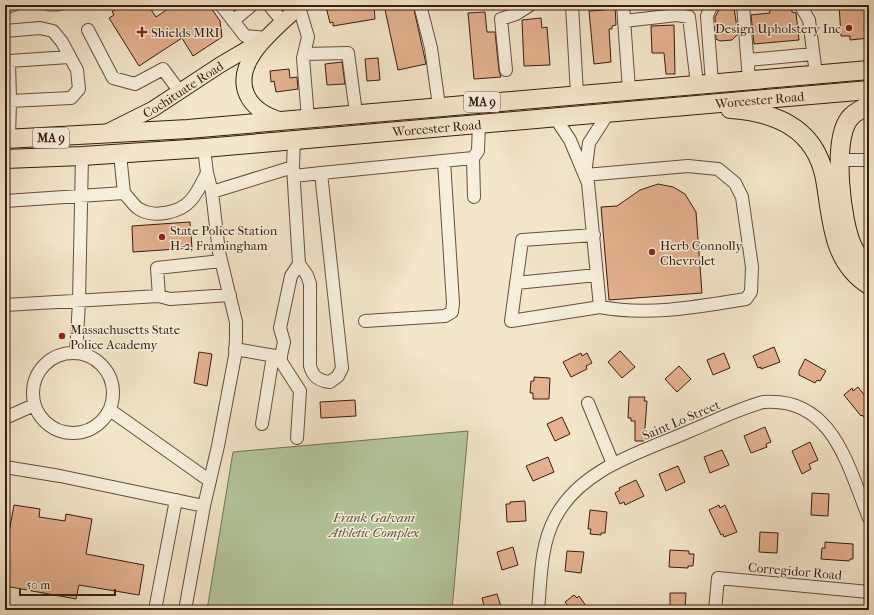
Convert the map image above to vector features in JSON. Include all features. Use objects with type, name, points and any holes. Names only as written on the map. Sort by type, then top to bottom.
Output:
[{"type":"highway","name":"Worcester Road","points":[[7,139],[96,135],[869,70]]},
{"type":"highway","name":"Worcester Road","points":[[5,160],[204,148],[554,116],[869,90]]},
{"type":"highway","points":[[869,105],[854,113],[845,125],[840,145],[842,200],[847,232],[853,248],[869,266]]},
{"type":"highway","points":[[672,106],[740,110],[760,113],[777,118],[805,136],[821,163],[825,178],[832,229],[842,258],[853,271],[869,285]]},
{"type":"main road","name":"Cochituate Road","points":[[281,120],[273,118],[256,108],[246,92],[244,81],[247,63],[266,38],[296,7]]},
{"type":"main road","name":"Cochituate Road","points":[[96,135],[135,120],[220,65],[266,38]]},
{"type":"street","points":[[221,5],[245,36],[266,38]]},
{"type":"street","points":[[233,21],[252,5]]},
{"type":"street","points":[[269,5],[283,22]]},
{"type":"street","points":[[420,5],[431,48],[439,106]]},
{"type":"street","points":[[506,70],[501,19],[516,14],[530,5]]},
{"type":"street","points":[[572,5],[577,94]]},
{"type":"street","points":[[623,5],[629,90]]},
{"type":"street","points":[[704,84],[707,16],[711,6],[714,5]]},
{"type":"street","points":[[743,5],[749,80]]},
{"type":"street","points":[[800,5],[808,20],[816,74]]},
{"type":"street","points":[[296,7],[308,37],[303,58],[308,118]]},
{"type":"street","points":[[624,21],[677,15],[689,17],[704,84]]},
{"type":"street","points":[[5,31],[40,28],[53,31],[62,42],[77,70],[79,89],[71,98],[10,101]]},
{"type":"street","points":[[88,30],[113,78],[135,84],[163,69],[180,92]]},
{"type":"street","points":[[304,54],[348,53],[356,113]]},
{"type":"street","points":[[748,60],[813,54]]},
{"type":"street","points":[[7,139],[10,101],[8,61],[69,57]]},
{"type":"street","points":[[585,175],[589,143],[609,112]]},
{"type":"street","points":[[554,116],[570,140],[585,175],[589,189],[600,307]]},
{"type":"street","points":[[474,197],[473,158],[478,151],[479,123]]},
{"type":"street","points":[[294,139],[294,171],[299,264],[307,275],[310,284],[310,366],[312,374],[320,381],[330,382],[338,376],[342,368],[321,173]]},
{"type":"street","points":[[185,610],[204,506],[218,446],[235,349],[236,322],[221,261],[212,192],[207,173],[204,148]]},
{"type":"street","points":[[120,154],[124,193],[138,209],[152,214],[168,213],[181,208],[190,202],[207,173]]},
{"type":"street","points":[[76,353],[79,302],[82,156]]},
{"type":"street","points":[[212,192],[294,171],[321,173],[473,158]]},
{"type":"street","points":[[840,160],[869,160]]},
{"type":"street","points":[[365,322],[445,316],[452,312],[453,303],[444,161]]},
{"type":"street","points":[[585,175],[688,166],[718,169],[735,183],[742,197],[752,267],[752,292],[746,299],[688,308],[624,312],[600,307],[511,321],[522,240],[594,235]]},
{"type":"street","points":[[5,201],[124,193]]},
{"type":"street","points":[[159,296],[157,268],[221,261]]},
{"type":"street","points":[[297,438],[300,391],[280,359],[284,342],[280,328],[291,276],[299,264]]},
{"type":"street","points":[[516,283],[597,275]]},
{"type":"street","points":[[5,305],[79,302],[159,296],[170,299],[230,295]]},
{"type":"street","points":[[235,349],[280,359]]},
{"type":"street","points":[[76,353],[88,356],[100,363],[108,373],[113,385],[114,398],[110,410],[102,422],[91,430],[77,434],[63,433],[51,427],[40,418],[34,406],[32,392],[35,380],[41,368],[51,360],[63,354],[76,353]]},
{"type":"street","points":[[262,424],[272,362],[280,359]]},
{"type":"street","name":"Saint Lo Street","points":[[538,610],[545,545],[555,518],[564,504],[585,482],[613,464],[752,405],[775,401],[788,403],[810,412],[829,430],[840,448],[869,518]]},
{"type":"street","points":[[588,403],[613,464]]},
{"type":"street","points":[[5,418],[34,406]]},
{"type":"street","points":[[110,410],[210,481]]},
{"type":"street","points":[[5,467],[60,476],[204,506]]},
{"type":"street","points":[[155,610],[176,500]]},
{"type":"street","name":"Corregidor Road","points":[[715,610],[718,578],[869,592]]},
{"type":"green space","points":[[5,5],[81,5],[59,11],[48,11],[37,7],[26,7],[5,15]]},
{"type":"green space","name":"Frank Galvani Athletic Complex","points":[[468,431],[452,610],[207,610],[233,452]]},
{"type":"building","points":[[122,5],[148,5],[156,17],[174,5],[209,5],[220,21],[222,37],[193,56],[182,38],[139,66],[109,18],[114,15],[112,12]]},
{"type":"building","points":[[342,5],[342,8],[353,5],[374,5],[375,19],[333,26],[333,22],[330,23],[326,7]]},
{"type":"building","points":[[384,5],[413,5],[426,64],[398,70]]},
{"type":"building","points":[[769,5],[791,5],[792,12],[796,13],[799,40],[754,44],[751,15],[770,13]]},
{"type":"building","points":[[839,5],[869,5],[869,38],[850,40],[850,36],[841,36]]},
{"type":"building","points":[[615,6],[616,25],[612,26],[612,29],[609,29],[611,62],[594,64],[589,11],[604,10],[604,7]]},
{"type":"building","points":[[720,8],[734,8],[738,34],[732,40],[720,41],[716,39],[715,17]]},
{"type":"building","points":[[485,12],[487,32],[495,32],[501,77],[474,79],[468,13]]},
{"type":"building","points":[[541,18],[542,28],[547,27],[550,65],[524,66],[522,20]]},
{"type":"building","points":[[674,25],[675,74],[666,74],[664,53],[652,53],[651,26]]},
{"type":"building","points":[[378,58],[380,80],[367,81],[365,59]]},
{"type":"building","points":[[342,62],[345,84],[327,85],[325,64]]},
{"type":"building","points":[[289,69],[290,78],[297,77],[298,89],[276,92],[274,81],[271,82],[270,71]]},
{"type":"building","name":"Herb Connolly Chevrolet","points":[[658,184],[673,187],[685,194],[696,212],[702,293],[609,300],[601,207],[617,206],[640,190]]},
{"type":"building","name":"State Police Station H-2, Framingham","points":[[190,222],[192,248],[133,252],[132,226]]},
{"type":"building","points":[[774,347],[780,362],[761,369],[761,367],[758,368],[753,356]]},
{"type":"building","points":[[620,351],[635,367],[622,378],[608,362]]},
{"type":"building","points":[[199,352],[212,354],[207,386],[194,383]]},
{"type":"building","points":[[581,353],[582,356],[587,353],[592,363],[586,366],[587,369],[571,377],[563,362]]},
{"type":"building","points":[[724,353],[730,368],[713,375],[707,360]]},
{"type":"building","points":[[805,359],[826,371],[820,381],[817,380],[815,383],[799,375],[799,371]]},
{"type":"building","points":[[679,366],[691,379],[677,392],[665,379]]},
{"type":"building","points":[[534,377],[550,378],[549,399],[533,399],[533,393],[530,393],[531,381],[534,381]]},
{"type":"building","points":[[858,387],[869,401],[869,423],[862,415],[861,416],[844,395],[852,388],[853,391]]},
{"type":"building","points":[[629,397],[645,397],[644,401],[647,401],[644,441],[635,441],[635,421],[631,421],[631,418],[628,418]]},
{"type":"building","points":[[355,400],[356,416],[321,418],[320,402]]},
{"type":"building","points":[[562,417],[570,434],[555,441],[547,424]]},
{"type":"building","points":[[765,427],[771,442],[766,444],[767,447],[751,453],[744,436]]},
{"type":"building","points":[[810,442],[818,460],[809,464],[811,469],[802,474],[792,451]]},
{"type":"building","points":[[722,450],[729,465],[710,473],[704,457]]},
{"type":"building","points":[[548,457],[554,472],[533,481],[526,466]]},
{"type":"building","points":[[678,466],[685,482],[666,491],[659,474]]},
{"type":"building","points":[[636,480],[644,496],[625,505],[624,502],[620,504],[615,493],[620,490],[619,488]]},
{"type":"building","points":[[812,493],[829,494],[828,516],[811,515]]},
{"type":"building","points":[[525,501],[526,521],[507,522],[506,504],[510,504],[510,502]]},
{"type":"building","points":[[14,505],[40,509],[39,517],[65,521],[66,514],[92,519],[86,554],[144,565],[139,595],[79,585],[76,599],[5,586],[5,543],[7,544]]},
{"type":"building","points":[[719,505],[720,508],[725,505],[737,532],[724,537],[723,534],[721,535],[709,510]]},
{"type":"building","points":[[590,510],[607,512],[605,533],[601,533],[601,535],[590,534],[591,529],[588,529]]},
{"type":"building","points":[[760,532],[778,533],[777,553],[759,552]]},
{"type":"building","points":[[825,542],[853,544],[853,559],[850,559],[849,561],[821,559],[822,548],[825,548]]},
{"type":"building","points":[[513,547],[518,565],[502,570],[497,552]]},
{"type":"building","points":[[670,550],[689,551],[689,554],[694,554],[693,566],[688,566],[688,568],[669,567]]},
{"type":"building","points":[[567,551],[584,552],[581,573],[565,571]]},
{"type":"building","points":[[670,593],[686,593],[685,610],[670,610]]},
{"type":"building","points":[[497,594],[502,610],[485,610],[482,598]]},
{"type":"building","points":[[574,595],[577,598],[579,596],[589,610],[571,610],[565,602]]},
{"type":"place","name":"Design Upholstery Inc","points":[[849,28]]},
{"type":"place","name":"Shields MRI","points":[[142,32]]},
{"type":"place","name":"State Police Station H-2, Framingham","points":[[162,237]]},
{"type":"place","name":"Herb Connolly Chevrolet","points":[[652,252]]},
{"type":"place","name":"Massachusetts State Police Academy","points":[[62,336]]}]
